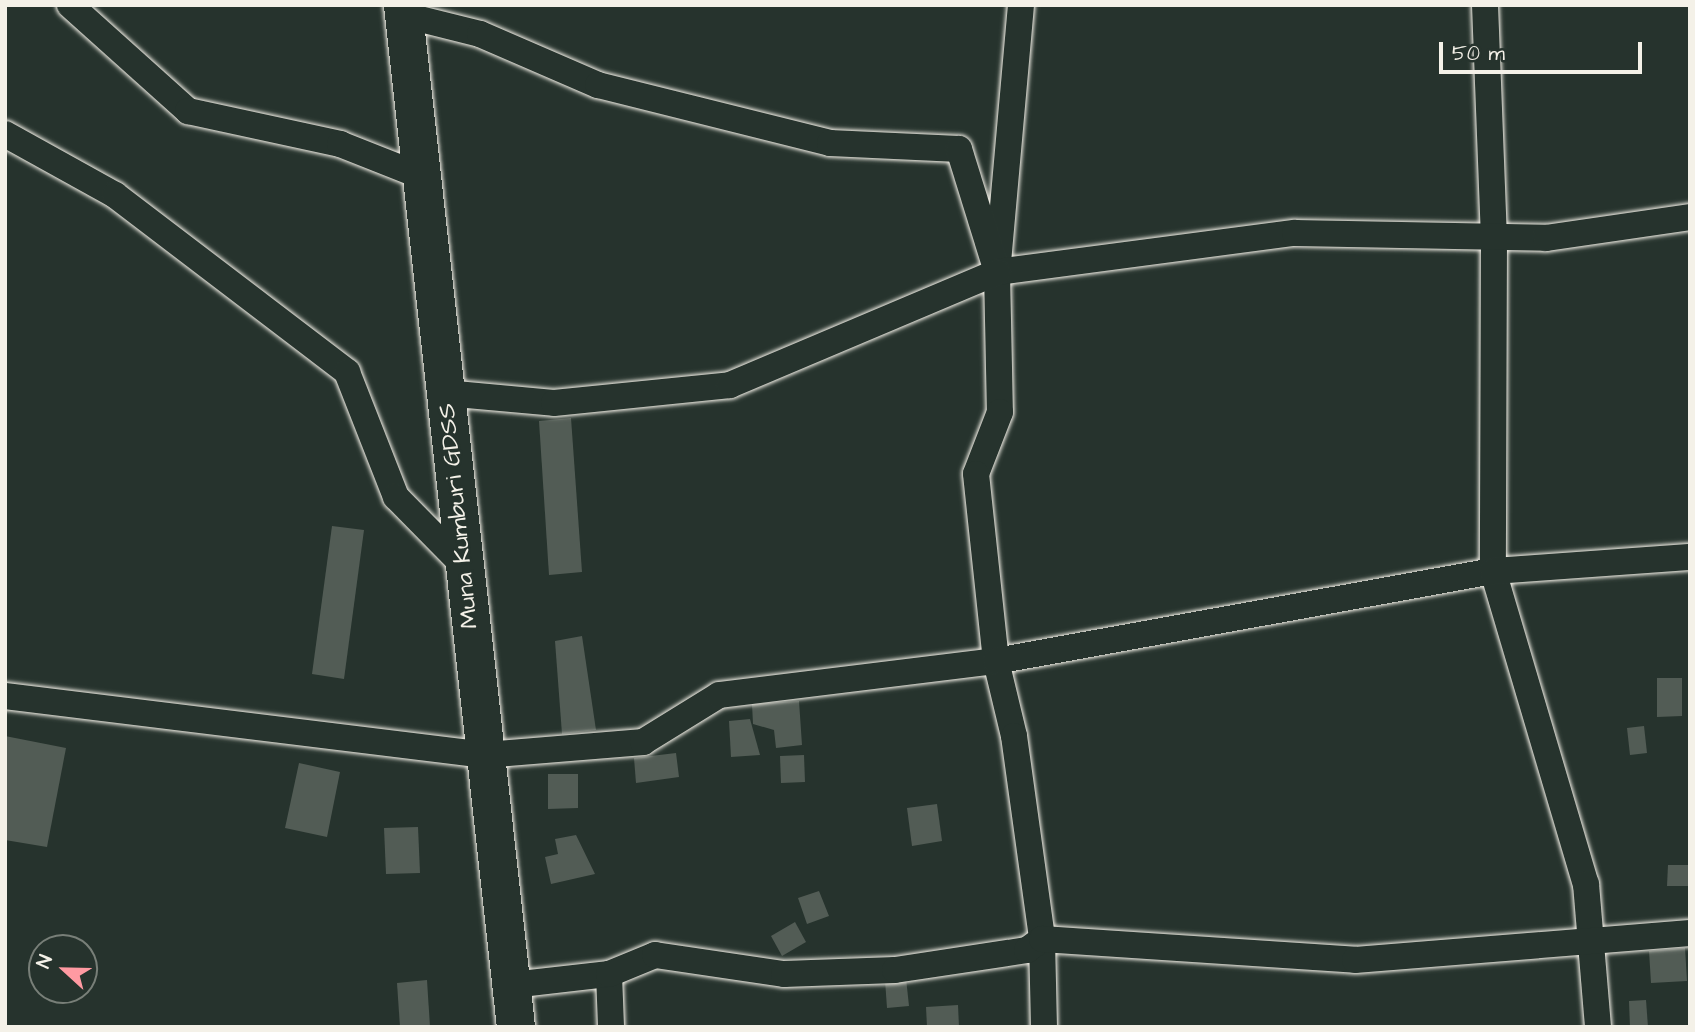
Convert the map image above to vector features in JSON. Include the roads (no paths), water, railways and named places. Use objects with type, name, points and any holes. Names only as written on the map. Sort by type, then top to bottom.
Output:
[{"type":"highway","name":"Muna Kumburi GDSS","points":[[403,10],[516,1027]]},
{"type":"street","points":[[70,5],[188,111],[340,145],[421,176]]},
{"type":"street","points":[[1021,5],[997,272],[1000,412],[976,474],[996,661],[1014,736],[1042,939],[1044,1027]]},
{"type":"street","points":[[1485,5],[1494,237],[1493,571],[1586,884],[1598,1027]]},
{"type":"street","points":[[403,10],[480,34],[598,85],[830,143],[959,149],[997,272]]},
{"type":"street","points":[[5,134],[115,195],[347,372],[396,497],[464,566]]},
{"type":"street","points":[[445,393],[554,403],[730,385],[997,272],[1295,233],[1546,238],[1690,217]]},
{"type":"street","points":[[5,696],[485,755],[643,742],[719,695],[996,661],[1493,571],[1690,557]]},
{"type":"street","points":[[512,985],[609,974],[654,956],[784,974],[895,971],[1027,950],[1042,939],[1355,960],[1690,933]]},
{"type":"street","points":[[609,974],[611,1027]]}]
